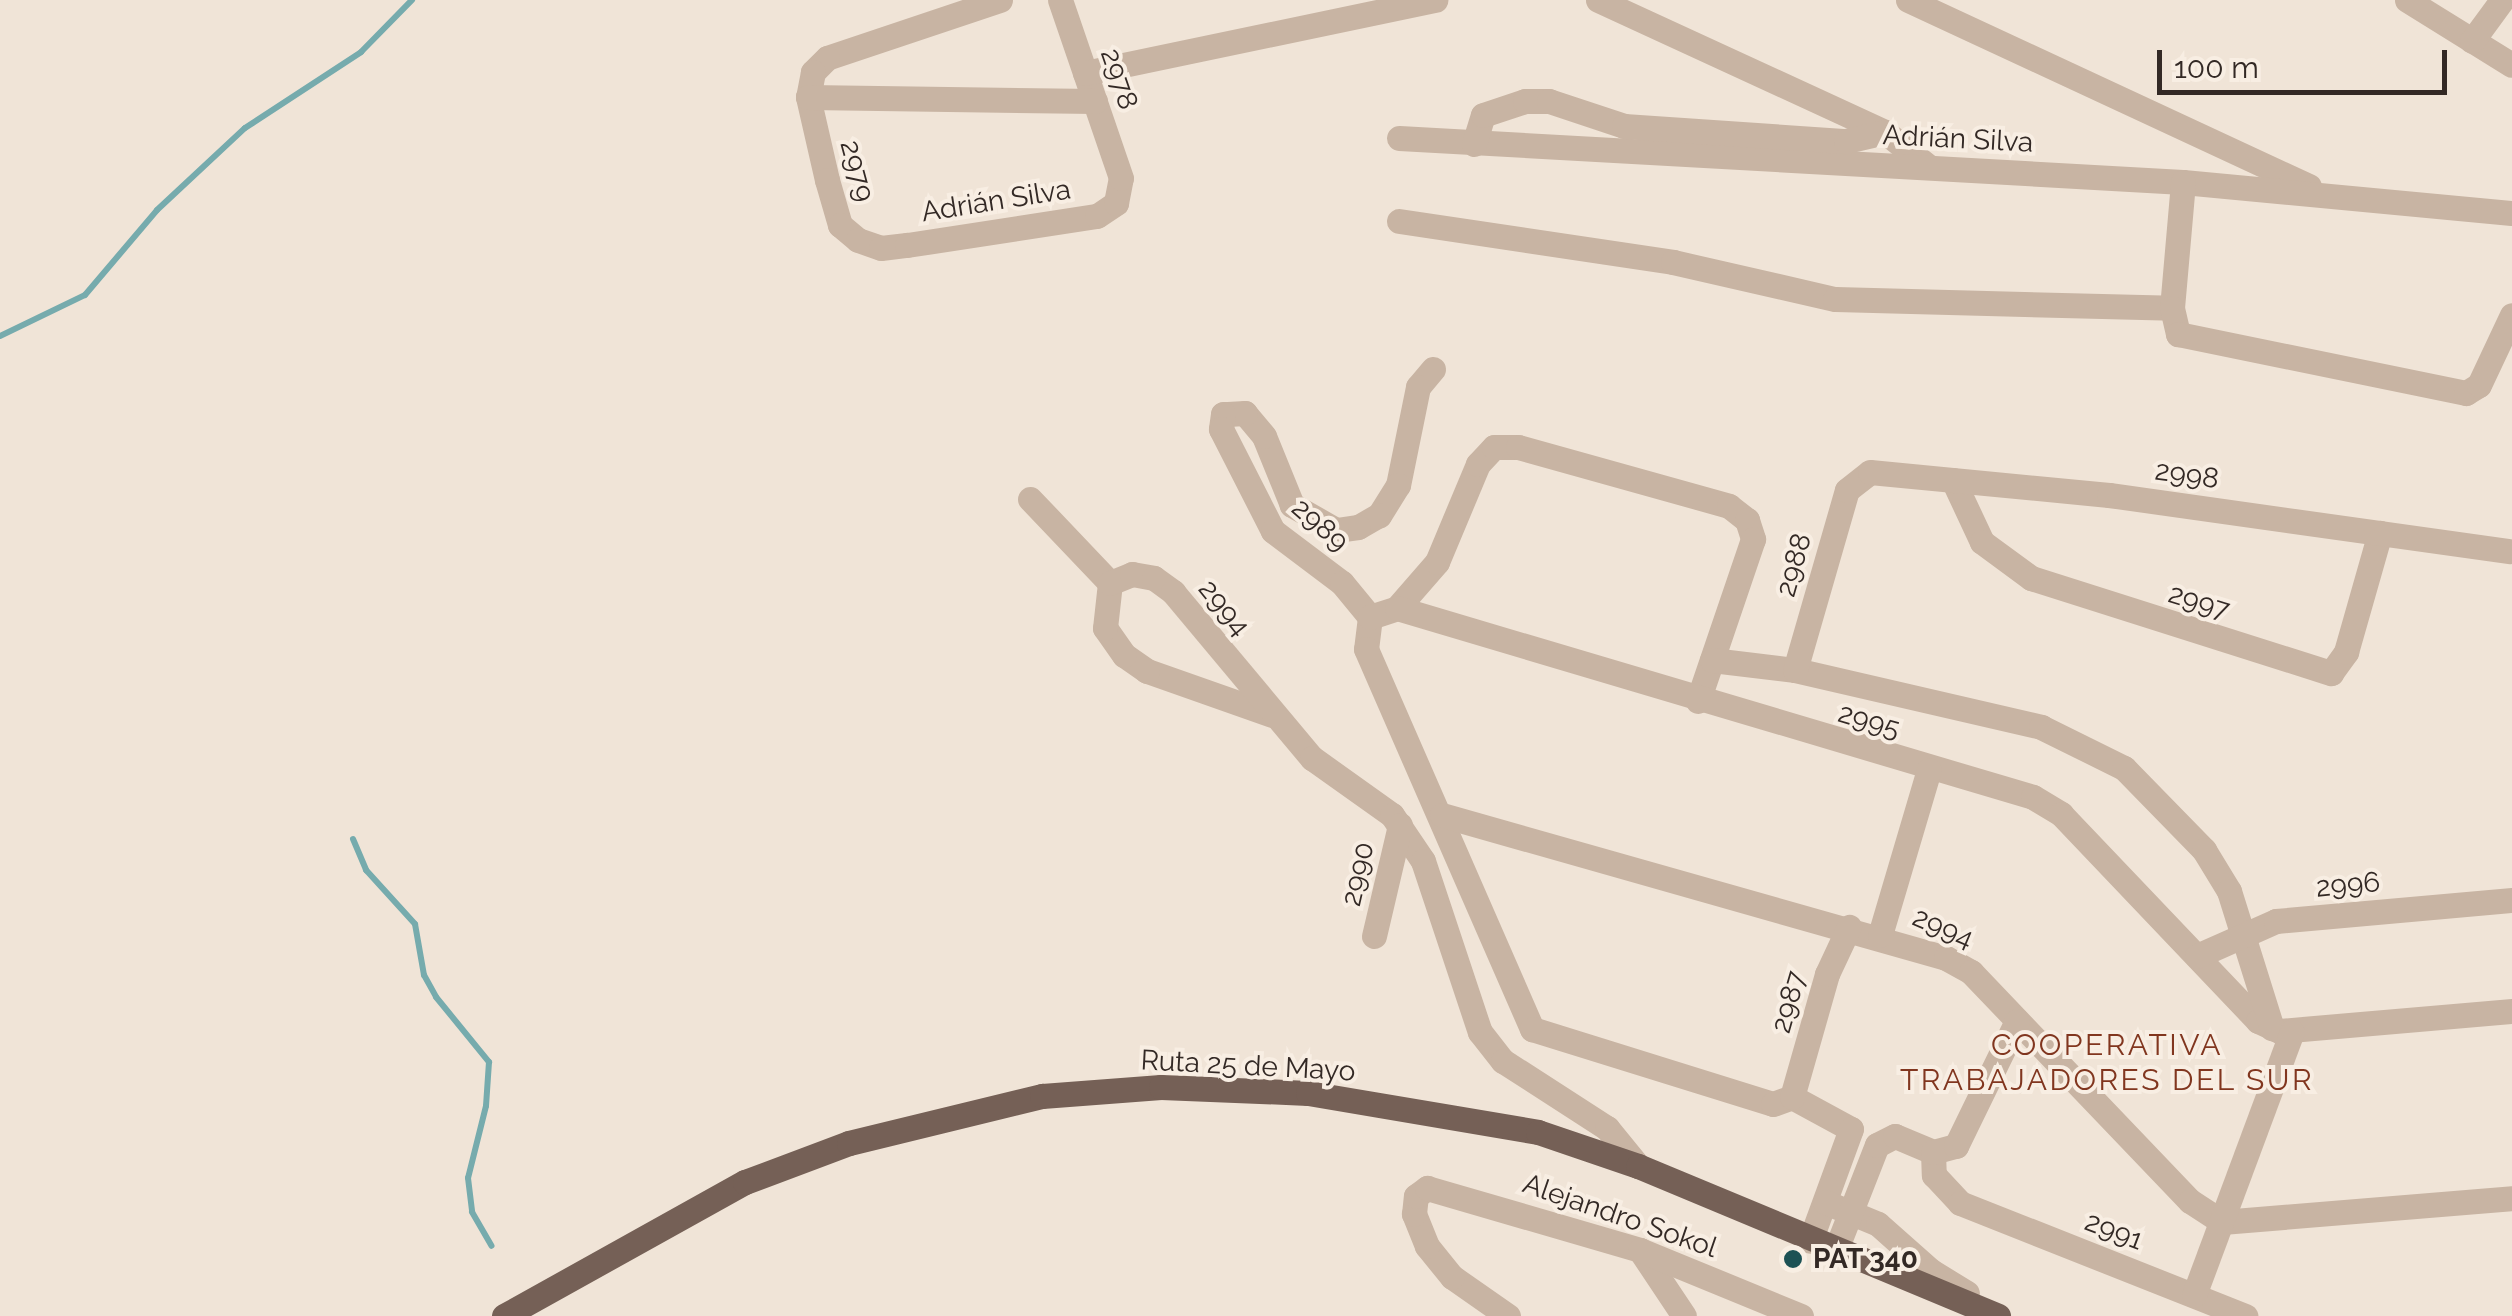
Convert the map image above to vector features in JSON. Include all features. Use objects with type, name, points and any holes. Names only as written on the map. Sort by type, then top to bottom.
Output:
[{"type":"main road","name":"Ruta 25 de Mayo","points":[[504,1316],[745,1182],[932,1119],[1042,1096],[1160,1087],[1308,1093],[1448,1112],[1638,1166],[1835,1252],[1999,1316]]},
{"type":"street","points":[[1000,0],[826,58],[808,92],[1095,101]]},
{"type":"street","name":"2978","points":[[1060,0],[1095,101],[1118,191]]},
{"type":"street","points":[[1085,73],[1435,0]]},
{"type":"street","points":[[1598,0],[1885,132],[1929,167]]},
{"type":"street","points":[[1908,0],[2327,195]]},
{"type":"street","points":[[2407,0],[2512,65]]},
{"type":"street","points":[[2472,40],[2497,2]]},
{"type":"street","name":"2979","points":[[808,92],[840,225],[880,248]]},
{"type":"street","points":[[1474,144],[1484,115],[1525,101],[1549,101],[1624,126],[1846,141],[1885,132]]},
{"type":"street","name":"Adrián Silva","points":[[1399,138],[2184,182],[2512,213]]},
{"type":"street","points":[[2184,182],[2172,308],[2178,334],[2466,393],[2479,385],[2512,315]]},
{"type":"street","name":"Adrián Silva","points":[[880,248],[1097,216],[1118,191]]},
{"type":"street","points":[[1399,220],[1672,262],[1835,299],[2172,308]]},
{"type":"street","name":"2989","points":[[1370,617],[1342,584],[1273,532],[1221,429],[1223,414],[1245,414],[1256,424],[1292,505],[1312,520],[1336,530],[1380,514],[1398,485],[1418,386],[1433,370]]},
{"type":"street","points":[[1698,701],[1753,539],[1747,520],[1729,506],[1518,447],[1494,447],[1478,464],[1437,562],[1397,608],[1370,617],[1366,649],[1532,1029],[1773,1104],[1792,1096],[1851,1129],[1810,1241]]},
{"type":"street","name":"2998","points":[[1855,478],[1870,472],[1953,480],[2509,551]]},
{"type":"street","name":"2988","points":[[1795,670],[1855,478]]},
{"type":"street","name":"2997","points":[[1953,480],[1982,542],[2031,578],[2331,673],[2346,652],[2380,533]]},
{"type":"street","points":[[1030,499],[1110,583]]},
{"type":"street","points":[[1299,552],[1296,536],[1312,520]]},
{"type":"street","name":"2994","points":[[1272,714],[1147,671],[1124,655],[1105,628],[1110,583],[1132,574],[1154,578],[1172,592],[1312,758],[1396,820]]},
{"type":"street","name":"2995","points":[[1397,608],[1928,770],[2034,797],[2061,814],[2258,1021],[2282,1030]]},
{"type":"street","name":"2995","points":[[1712,660],[1795,670],[1990,713],[2081,741],[2124,768],[2204,850],[2245,935],[2282,1030]]},
{"type":"street","points":[[1880,935],[1928,770]]},
{"type":"street","name":"2994","points":[[1442,816],[1880,935],[1971,972],[2190,1201],[2222,1222]]},
{"type":"street","points":[[1396,820],[1423,861],[1480,1032],[1503,1061],[1607,1128],[1638,1166]]},
{"type":"street","name":"2990","points":[[1374,936],[1396,820]]},
{"type":"street","name":"2996","points":[[2196,956],[2276,922],[2512,900]]},
{"type":"street","name":"2987","points":[[1792,1096],[1827,974],[1849,926]]},
{"type":"street","points":[[2194,1295],[2222,1222],[2282,1030],[2512,1012]]},
{"type":"street","points":[[1835,1252],[1877,1145],[1895,1136],[1933,1152],[1956,1146],[2017,1021]]},
{"type":"street","name":"2991","points":[[1933,1152],[1934,1176],[1960,1202],[2245,1316]]},
{"type":"street","name":"Alejandro Sokol","points":[[1476,1307],[1427,1246],[1414,1214],[1416,1196],[1427,1188],[1640,1250],[1801,1316]]},
{"type":"street","points":[[2222,1222],[2512,1198]]},
{"type":"street","points":[[1825,1202],[1892,1232],[1931,1272],[1999,1316]]},
{"type":"street","points":[[1640,1250],[1684,1316]]},
{"type":"street","points":[[1476,1307],[1508,1316]]},
{"type":"waterway","points":[[0,336],[85,295],[157,210],[245,128],[361,52],[412,0]]},
{"type":"waterway","points":[[353,839],[366,870],[415,924],[424,975],[436,997],[489,1062],[486,1106],[468,1178],[472,1212],[492,1246]]},
{"type":"place","name":"PAT 340","points":[[1793,1259]]},
{"type":"district","name":"COOPERATIVA TRABAJADORES DEL SUR","points":[[2107,1062]]}]
